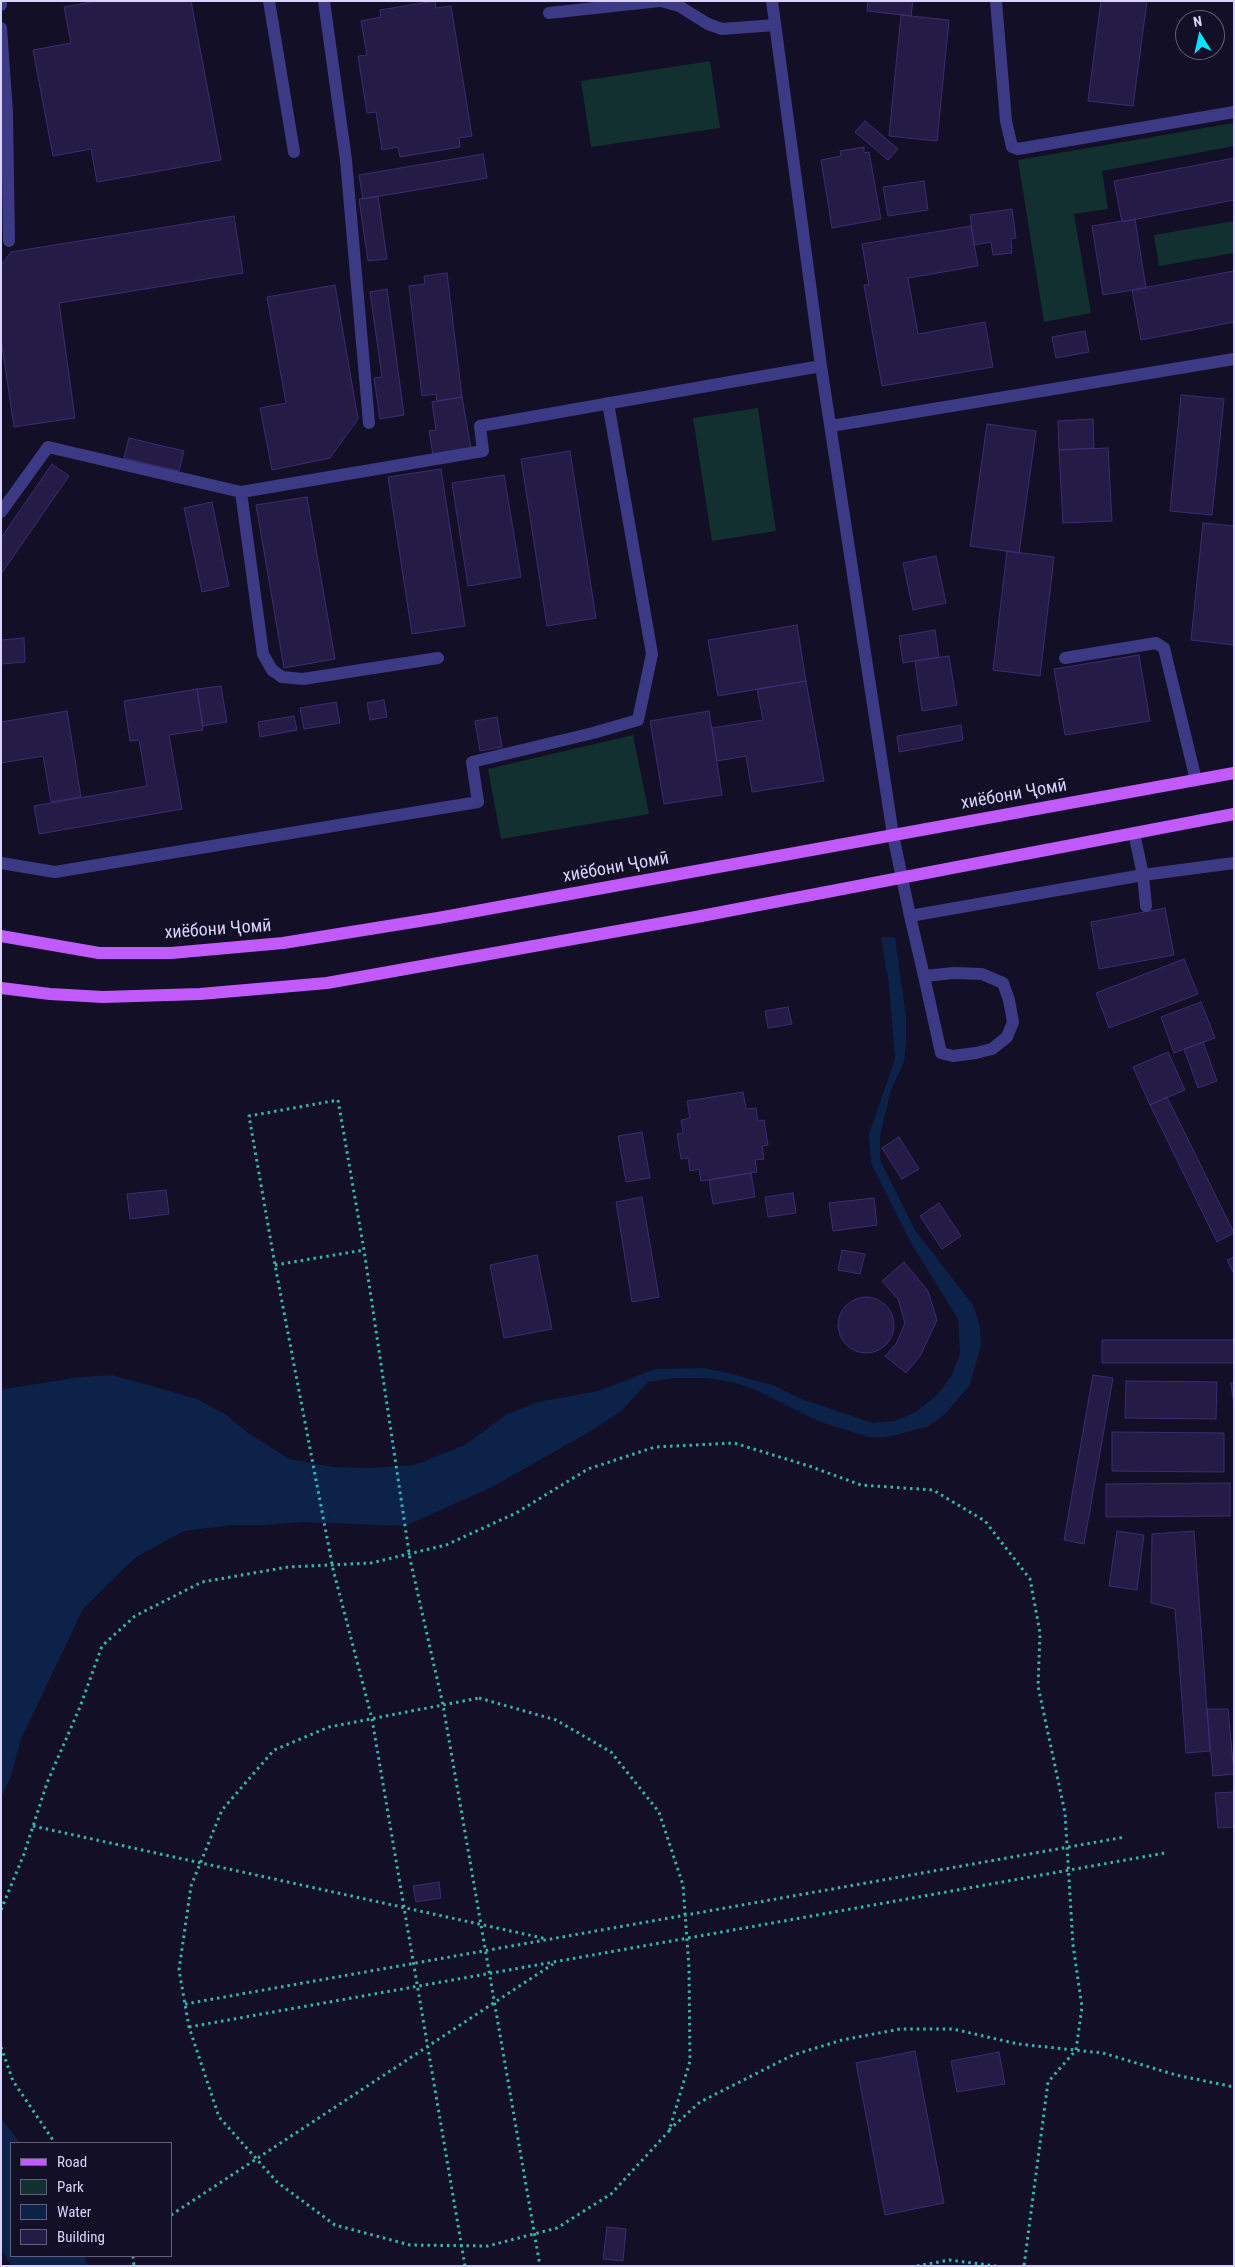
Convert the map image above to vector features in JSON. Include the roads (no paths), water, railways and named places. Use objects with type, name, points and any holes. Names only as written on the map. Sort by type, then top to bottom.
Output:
[{"type":"main road","name":"хиёбони Ҷомӣ","points":[[1,936],[99,953],[171,952],[239,948],[438,918],[1234,773]]},
{"type":"main road","points":[[1,988],[50,994],[103,997],[200,994],[327,983],[903,878],[1234,814]]},
{"type":"street","points":[[269,1],[294,152]]},
{"type":"street","points":[[324,1],[346,160],[369,423]]},
{"type":"street","points":[[550,13],[660,1],[679,6],[708,24],[722,29],[775,25]]},
{"type":"street","points":[[772,1],[821,366],[832,426],[893,835],[910,916],[941,1053],[953,1056],[976,1053],[992,1049],[1008,1038],[1012,1022],[1009,1000],[1003,983],[982,974],[954,973],[924,976]]},
{"type":"street","points":[[996,1],[1006,121],[1012,147],[1018,149],[1234,112]]},
{"type":"street","points":[[1,28],[7,113],[9,241]]},
{"type":"street","points":[[832,426],[1234,359]]},
{"type":"street","points":[[1,512],[48,447],[241,492],[483,451],[480,426],[821,366]]},
{"type":"street","points":[[1,863],[55,872],[478,802],[472,762],[594,733],[638,720],[652,654],[608,403]]},
{"type":"street","points":[[241,492],[263,654],[272,670],[282,677],[303,679],[438,658]]},
{"type":"street","points":[[1065,658],[1156,643],[1164,648],[1196,780]]},
{"type":"street","points":[[1134,833],[1143,875],[1146,906]]},
{"type":"street","points":[[910,916],[1143,875],[1234,863]]},
{"type":"water","points":[[881,937],[895,937],[906,1017],[906,1043],[904,1062],[891,1090],[880,1135],[880,1160],[915,1230],[973,1305],[980,1326],[981,1345],[970,1385],[944,1415],[927,1427],[887,1437],[872,1438],[820,1422],[758,1391],[736,1383],[708,1378],[675,1378],[648,1382],[621,1411],[596,1428],[494,1486],[405,1526],[303,1522],[232,1525],[184,1531],[136,1557],[83,1609],[21,1739],[11,1776],[1,1798],[1,1391],[4,1389],[80,1377],[112,1375],[197,1399],[225,1414],[248,1433],[289,1459],[333,1467],[369,1468],[415,1465],[465,1445],[507,1414],[538,1402],[598,1391],[655,1369],[704,1368],[732,1374],[773,1385],[799,1398],[872,1423],[894,1421],[916,1412],[938,1394],[952,1375],[960,1353],[958,1319],[911,1243],[871,1163],[869,1134],[895,1059],[889,985]]},
{"type":"water","points":[[1,2118],[19,2142],[10,2142],[10,2257],[84,2257],[88,2266],[12,2266],[1,2249]]}]
